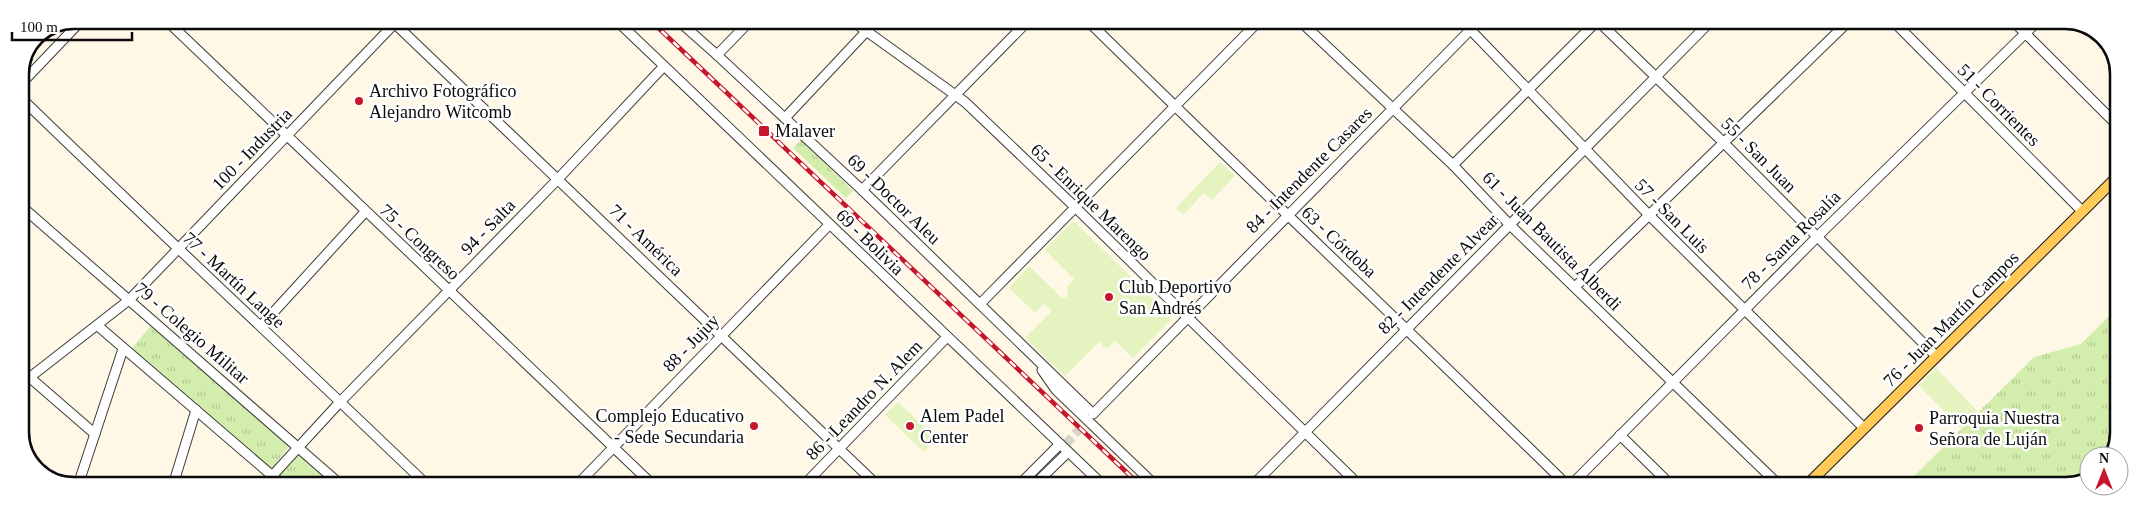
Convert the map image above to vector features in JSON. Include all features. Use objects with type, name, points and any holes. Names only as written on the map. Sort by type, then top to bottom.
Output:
[{"type":"main road","name":"76 - Juan Martín Campos","points":[[1816,476],[2110,184]]},
{"type":"street","points":[[29,76],[73,29]]},
{"type":"street","name":"75 - Congreso","points":[[175,29],[645,477]]},
{"type":"street","name":"100 - Industria","points":[[30,378],[129,300],[287,136],[387,29]]},
{"type":"street","name":"71 - América","points":[[402,29],[869,477]]},
{"type":"street","name":"69 - Bolivia","points":[[625,29],[1094,477]]},
{"type":"street","name":"69 - Doctor Aleu","points":[[690,29],[862,190],[1027,349],[1147,477]]},
{"type":"street","points":[[717,54],[742,29]]},
{"type":"street","name":"65 - Enrique Marengo","points":[[862,29],[956,95],[1075,207],[1186,318],[1351,477]]},
{"type":"street","points":[[785,118],[869,29]]},
{"type":"street","points":[[862,190],[1019,29]]},
{"type":"street","name":"63 - Córdoba","points":[[1097,29],[1287,216],[1407,328],[1560,477]]},
{"type":"street","points":[[980,304],[1251,29]]},
{"type":"street","name":"61 - Juan Bautista Alberdi","points":[[1308,29],[1453,165],[1510,225],[1771,477]]},
{"type":"street","name":"84 - Intendente Casares","points":[[1089,416],[1471,29]]},
{"type":"street","name":"57 - San Luis","points":[[1471,29],[1584,150],[1743,311],[1864,428]]},
{"type":"street","points":[[1453,165],[1590,29]]},
{"type":"street","name":"55 - San Juan","points":[[1606,29],[1723,142],[1936,356]]},
{"type":"street","name":"82 - Intendente Alvear","points":[[1261,477],[1703,29]]},
{"type":"street","points":[[1575,287],[1648,214],[1841,29]]},
{"type":"street","name":"51 - Corrientes","points":[[1901,29],[2082,211]]},
{"type":"street","points":[[2021,29],[2110,118]]},
{"type":"street","name":"78 - Santa Rosalía","points":[[1578,477],[1817,236],[2029,29]]},
{"type":"street","name":"94 - Salta","points":[[272,476],[340,402],[558,179],[664,66]]},
{"type":"street","name":"77 - Martín Lange","points":[[29,106],[177,250],[261,326],[419,477]]},
{"type":"street","points":[[261,326],[366,212]]},
{"type":"street","name":"79 - Colegio Militar","points":[[29,213],[333,477]]},
{"type":"street","name":"88 - Jujuy","points":[[585,477],[829,225]]},
{"type":"street","points":[[98,326],[272,476]]},
{"type":"street","name":"86 - Leandro N. Alem","points":[[812,477],[947,337]]},
{"type":"street","points":[[81,477],[123,349]]},
{"type":"street","points":[[30,378],[95,434]]},
{"type":"street","points":[[175,477],[196,410]]},
{"type":"street","points":[[1620,435],[1663,477]]},
{"type":"street","name":"82 - Intendente Alvear","points":[[1253,477],[1283,446],[1294,443]]},
{"type":"street","name":"82 - Intendente Alvear","points":[[1268,477],[1291,452],[1294,443]]},
{"type":"street","points":[[1027,477],[1060,444]]},
{"type":"street","points":[[1042,477],[1068,452]]},
{"type":"street","points":[[1035,477],[1057,454]]},
{"type":"green space","points":[[801,140],[853,191],[846,198],[793,148]]},
{"type":"green space","points":[[1220,162],[1235,176],[1212,200],[1204,193],[1183,215],[1176,208]]},
{"type":"green space","name":"Club Deportivo San Andrés","points":[[1072,222],[1075,222],[1170,315],[1170,321],[1133,358],[1115,341],[1107,349],[1099,342],[1065,376],[1025,338],[1052,311],[1044,304],[1035,313],[1009,288],[1029,266],[1063,299],[1068,295],[1067,287],[1074,279],[1045,250]]},
{"type":"green space","points":[[2110,315],[2109,441],[2108,446],[2079,446],[2079,475],[2065,477],[1913,477],[2034,357],[2081,344]]},
{"type":"green space","points":[[152,324],[290,445],[273,467],[270,468],[130,351]]},
{"type":"green space","points":[[1936,368],[1979,413],[1962,429],[1919,386]]},
{"type":"green space","name":"Alem Padel Center","points":[[898,402],[936,438],[924,452],[885,415]]},
{"type":"green space","points":[[301,453],[328,477],[281,477],[280,472]]},
{"type":"tunnel","points":[[1057,454],[1091,416]]},
{"type":"railway","points":[[659,29],[1132,477]]},
{"type":"place","name":"Archivo Fotográfico Alejandro Witcomb","points":[[359,101]]},
{"type":"place","name":"Malaver","points":[[764,131]]},
{"type":"place","name":"Club Deportivo San Andrés","points":[[1109,297]]},
{"type":"place","name":"Complejo Educativo - Sede Secundaria","points":[[754,426]]},
{"type":"place","name":"Alem Padel Center","points":[[910,426]]},
{"type":"place","name":"Parroquia Nuestra Señora de Luján","points":[[1919,428]]}]
